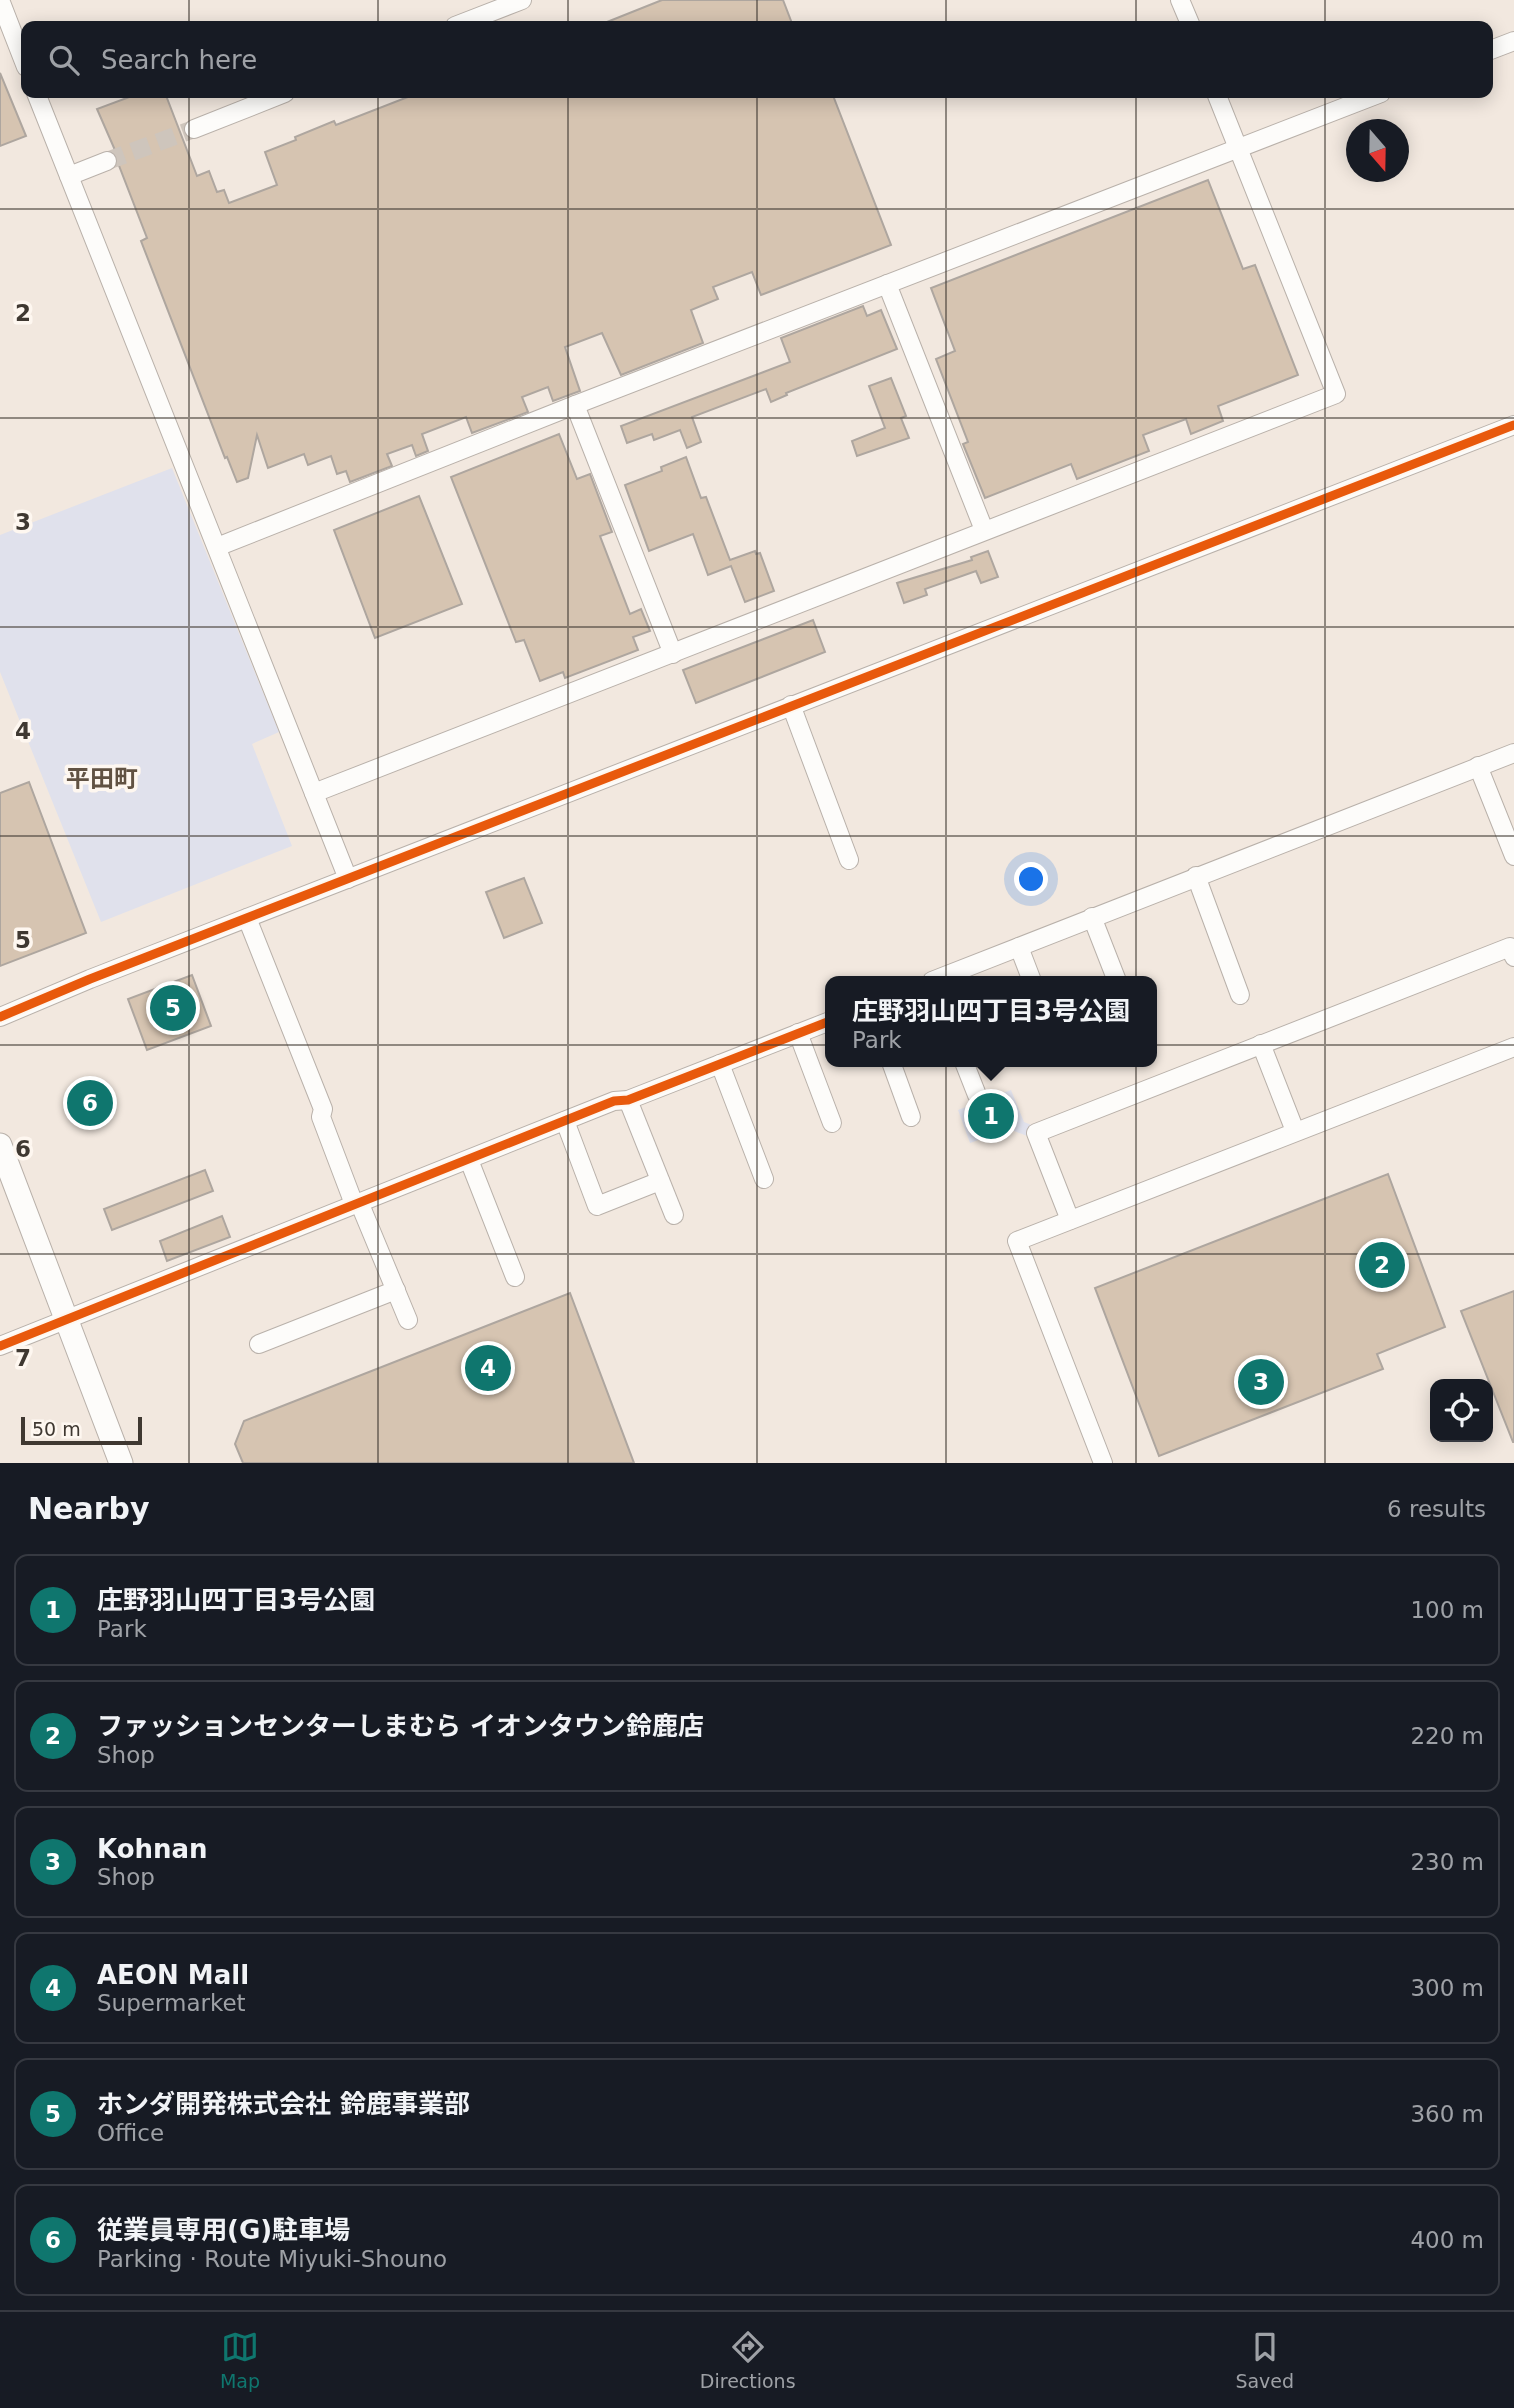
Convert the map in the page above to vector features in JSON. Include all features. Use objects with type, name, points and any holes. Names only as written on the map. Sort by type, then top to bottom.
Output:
[{"type":"main road","points":[[0,1144],[121,1463]]},
{"type":"street","points":[[0,0],[21,54]]},
{"type":"street","points":[[468,21],[522,0]]},
{"type":"street","points":[[1181,0],[1189,21]]},
{"type":"street","points":[[1493,49],[1514,41]]},
{"type":"street","points":[[38,98],[348,879]]},
{"type":"street","points":[[194,129],[272,98]]},
{"type":"street","points":[[314,793],[1336,394],[1218,98]]},
{"type":"street","points":[[217,547],[575,405],[1368,98]]},
{"type":"street","points":[[69,176],[107,161]]},
{"type":"street","points":[[887,284],[984,530]]},
{"type":"street","points":[[575,405],[673,654]]},
{"type":"street","points":[[0,1017],[790,705],[1514,425]]},
{"type":"street","points":[[790,705],[849,860]]},
{"type":"street","points":[[945,976],[1514,753]]},
{"type":"street","points":[[1478,766],[1512,845]]},
{"type":"street","points":[[1196,876],[1240,995]]},
{"type":"street","points":[[247,918],[323,1109],[321,1117],[408,1320]]},
{"type":"street","points":[[1092,918],[1115,976]]},
{"type":"street","points":[[1019,947],[1030,976]]},
{"type":"street","points":[[1070,1220],[1036,1133],[1510,947],[1514,957]]},
{"type":"street","points":[[0,1346],[614,1101],[628,1100],[825,1023]]},
{"type":"street","points":[[798,1033],[832,1123]]},
{"type":"street","points":[[1261,1044],[1295,1131]]},
{"type":"street","points":[[1103,1463],[1017,1241],[1514,1047]]},
{"type":"street","points":[[720,1064],[764,1179]]},
{"type":"street","points":[[893,1067],[911,1117]]},
{"type":"street","points":[[966,1067],[976,1095]]},
{"type":"street","points":[[628,1100],[674,1215]]},
{"type":"street","points":[[565,1121],[597,1206],[660,1181]]},
{"type":"street","points":[[469,1160],[515,1277]]},
{"type":"street","points":[[259,1344],[396,1290]]},
{"type":"shaded area","points":[[172,468],[279,732],[252,744],[292,846],[101,922],[0,672],[0,535]]},
{"type":"shaded area","points":[[1011,1090],[1024,1122],[1034,1126],[1030,1137],[1009,1129],[970,1143],[958,1110]]},
{"type":"building","points":[[662,0],[783,0],[791,21],[610,21]]},
{"type":"building","points":[[0,73],[26,136],[0,146]]},
{"type":"building","points":[[127,98],[167,98],[197,176],[209,171],[217,192],[224,190],[229,203],[277,185],[265,152],[334,121],[336,125],[405,98],[834,98],[891,245],[761,295],[752,272],[713,287],[718,299],[691,310],[703,343],[621,375],[602,333],[565,347],[580,391],[553,401],[548,387],[522,397],[528,412],[472,433],[466,417],[422,434],[428,451],[416,456],[412,445],[387,454],[392,466],[350,482],[346,471],[337,474],[331,456],[308,465],[304,454],[268,468],[257,435],[248,478],[237,482],[227,457],[225,458],[141,241],[147,238],[118,157],[97,109]]},
{"type":"building","points":[[1208,180],[1243,269],[1255,265],[1298,375],[1218,406],[1223,421],[1191,434],[1186,419],[1143,435],[1149,451],[1077,479],[1071,464],[985,498],[963,444],[968,442],[936,359],[955,351],[931,288]]},
{"type":"building","points":[[863,306],[867,316],[881,310],[897,349],[786,393],[787,395],[771,402],[766,389],[692,417],[701,442],[687,448],[680,430],[654,440],[652,434],[627,443],[621,426],[790,362],[781,338]]},
{"type":"building","points":[[891,378],[906,416],[901,418],[909,438],[857,456],[852,441],[885,428],[869,386]]},
{"type":"building","points":[[559,434],[577,479],[590,474],[612,532],[600,536],[630,614],[641,609],[650,631],[633,637],[638,650],[565,678],[563,672],[540,681],[524,640],[516,642],[451,477]]},
{"type":"building","points":[[686,457],[701,498],[706,497],[730,560],[755,551],[756,554],[760,553],[774,591],[745,602],[731,566],[708,575],[693,534],[649,551],[625,485],[662,471],[661,467]]},
{"type":"building","points":[[419,496],[462,604],[375,638],[334,530]]},
{"type":"building","points":[[988,551],[998,577],[981,583],[976,571],[925,589],[927,595],[904,603],[897,583],[972,560],[971,557]]},
{"type":"building","points":[[813,620],[825,652],[696,703],[683,670]]},
{"type":"building","points":[[29,782],[86,933],[0,966],[0,793]]},
{"type":"building","points":[[524,878],[542,923],[504,938],[486,892]]},
{"type":"building","points":[[192,975],[211,1026],[147,1050],[128,999]]},
{"type":"building","points":[[205,1170],[213,1191],[112,1230],[104,1209]]},
{"type":"building","points":[[1388,1174],[1445,1327],[1377,1354],[1383,1369],[1159,1456],[1095,1288]]},
{"type":"building","points":[[222,1216],[230,1237],[167,1261],[160,1241]]},
{"type":"building","points":[[1514,1291],[1514,1442],[1493,1392],[1493,1379],[1488,1379],[1461,1311]]},
{"type":"building","points":[[570,1293],[634,1463],[243,1463],[235,1444],[244,1421]]},
{"type":"tunnel","points":[[107,161],[194,129]]},
{"type":"cycle path","points":[[0,1017],[90,979],[1514,425]]},
{"type":"cycle path","points":[[0,1346],[614,1101],[628,1100],[825,1023]]},
{"type":"place","name":"ホンダ開発株式会社 鈴鹿事業部","points":[[173,1008]]},
{"type":"place","name":"従業員専用(G)駐車場","points":[[90,1103]]},
{"type":"place","name":"庄野羽山四丁目3号公園","points":[[991,1116]]},
{"type":"place","name":"ファッションセンターしまむら イオンタウン鈴鹿店","points":[[1382,1265]]},
{"type":"place","name":"AEON Mall","points":[[488,1368]]},
{"type":"place","name":"Kohnan","points":[[1261,1382]]},
{"type":"district","name":"平田町","points":[[102,779]]}]
